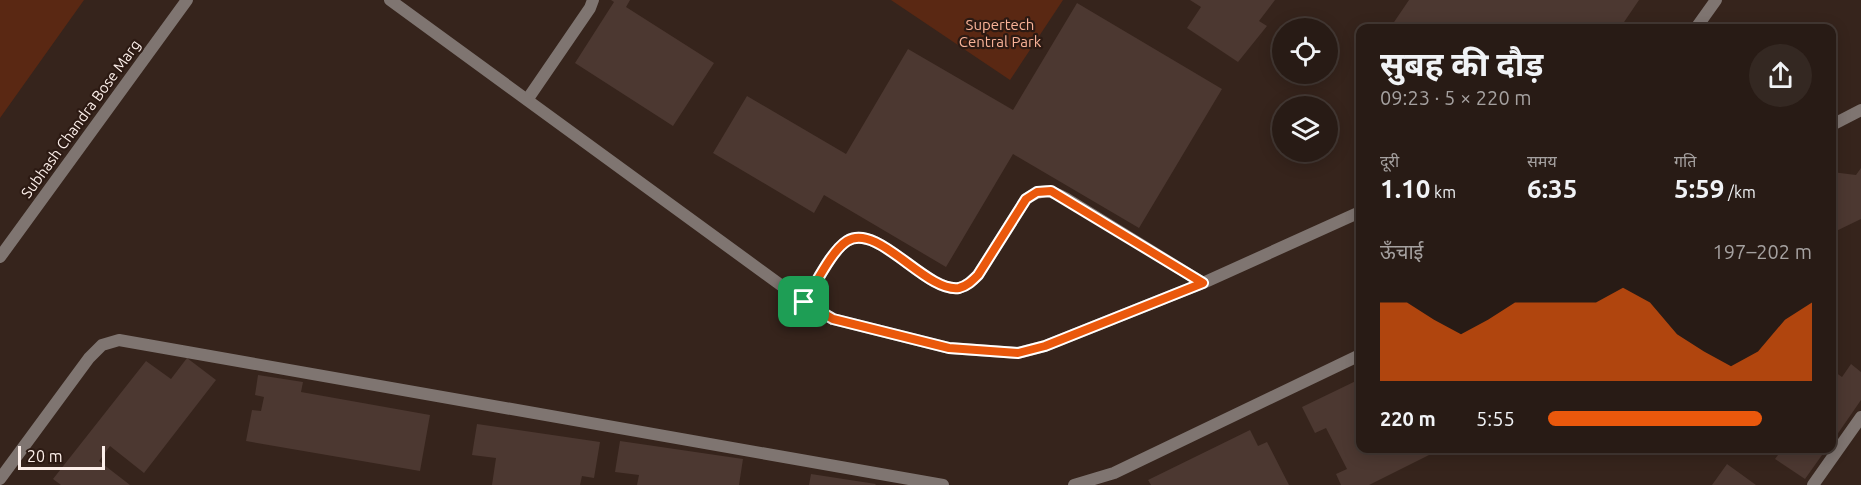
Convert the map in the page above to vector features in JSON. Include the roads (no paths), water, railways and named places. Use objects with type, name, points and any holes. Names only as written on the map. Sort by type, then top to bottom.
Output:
[{"type":"street","name":"Subhash Chandra Bose Marg","points":[[0,256],[186,0]]},
{"type":"street","points":[[390,0],[804,302],[833,319],[877,332],[949,348],[1018,353],[1045,346],[1203,283],[1356,214]]},
{"type":"street","points":[[527,100],[590,8],[592,0]]},
{"type":"street","points":[[1699,24],[1716,0]]},
{"type":"street","points":[[1836,123],[1861,110]]},
{"type":"street","points":[[804,302],[837,249],[848,240],[862,238],[875,243],[942,285],[957,288],[968,284],[978,275],[1026,199],[1037,192],[1051,191],[1203,283]]},
{"type":"street","points":[[0,479],[89,358],[102,345],[119,340],[943,485]]},
{"type":"street","points":[[1074,485],[1096,482],[1356,357]]},
{"type":"street","points":[[1836,452],[1861,417]]},
{"type":"street","points":[[1813,485],[1836,453]]},
{"type":"park label","name":"Supertech Central Park","points":[[1000,34]]}]
